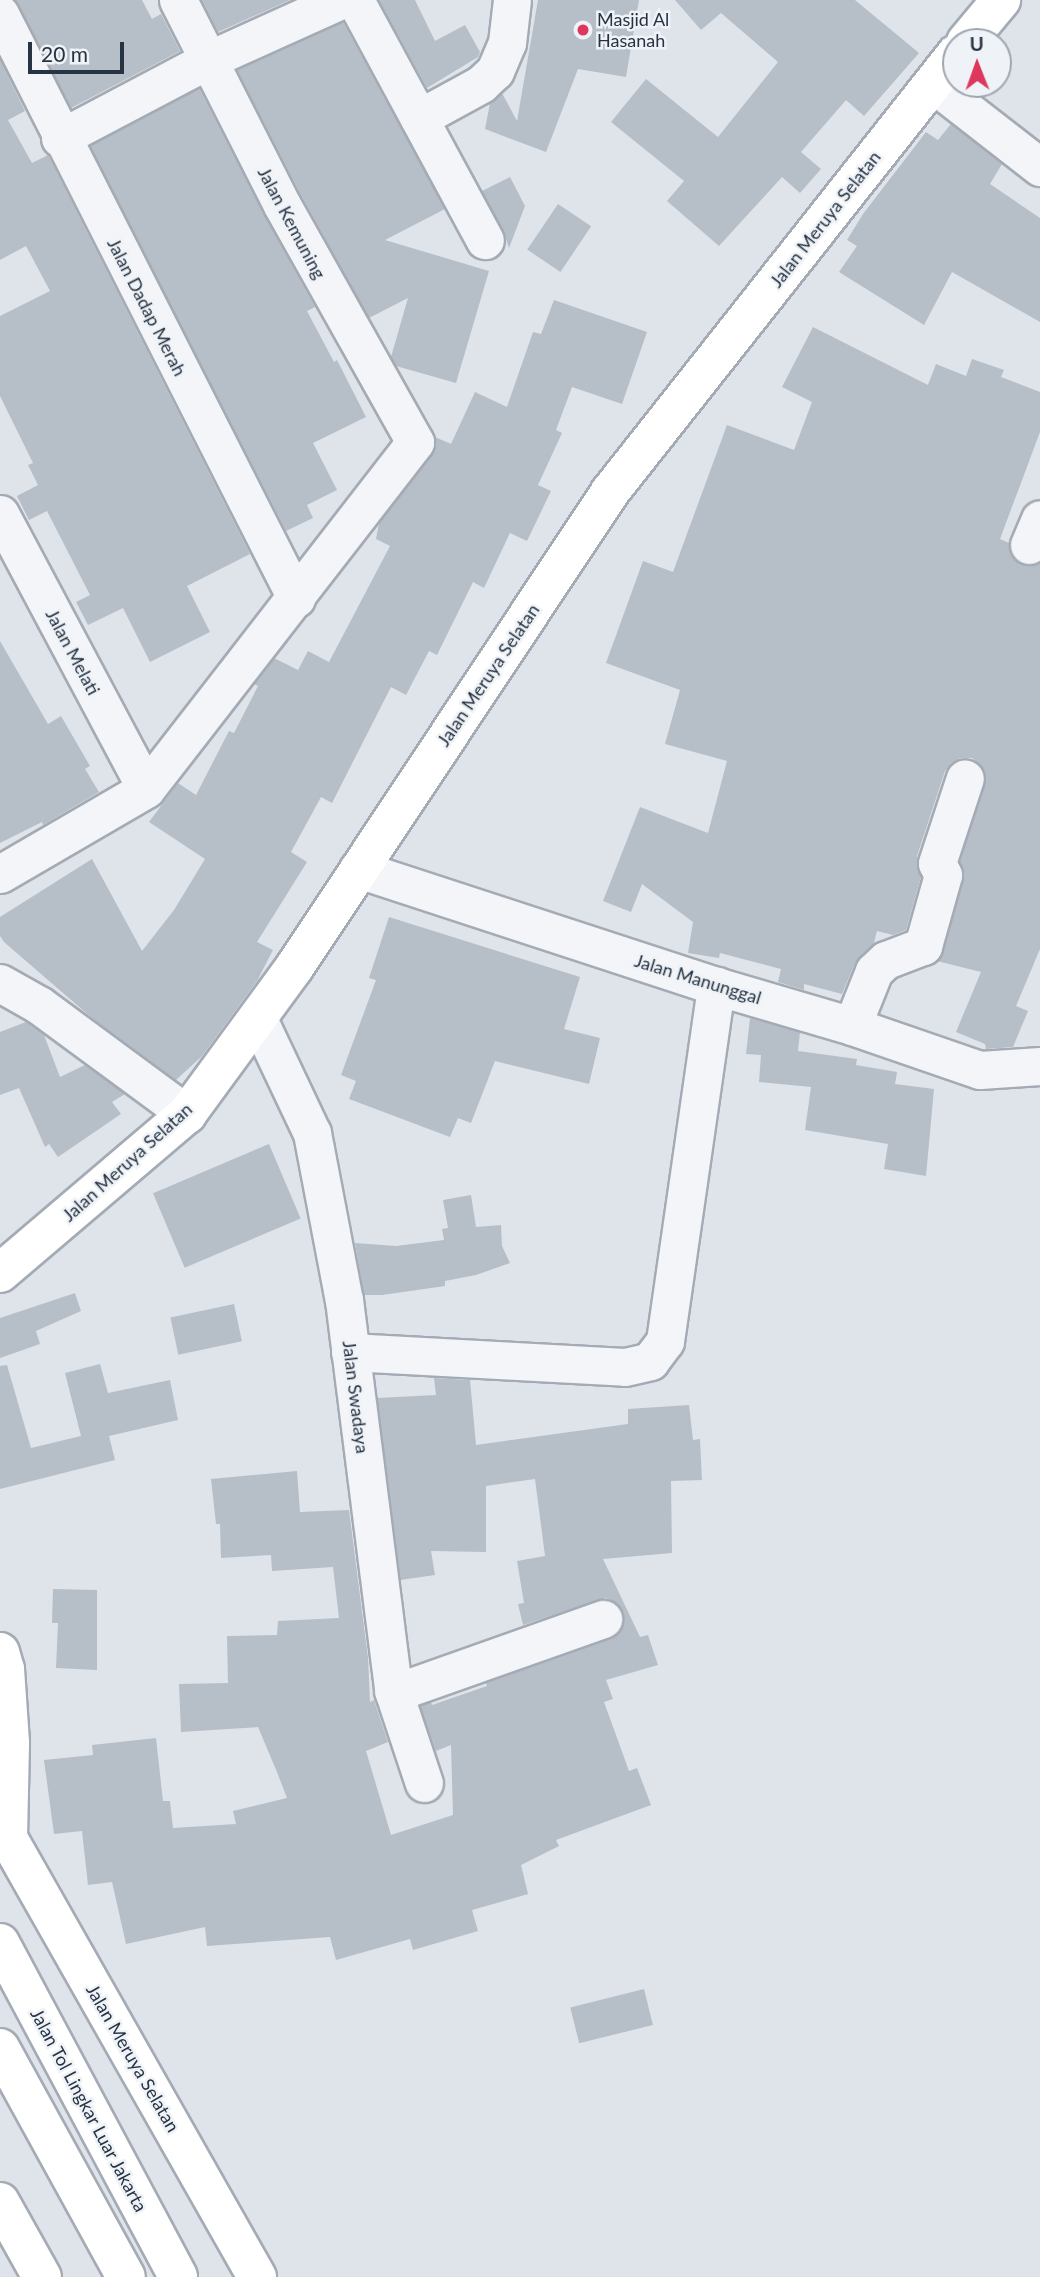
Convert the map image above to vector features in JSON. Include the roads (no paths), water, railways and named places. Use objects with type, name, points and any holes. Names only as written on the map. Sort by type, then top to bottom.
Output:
[{"type":"main road","points":[[977,28],[1000,0]]},
{"type":"main road","name":"Jalan Meruya Selatan","points":[[0,1273],[187,1114],[257,1019],[610,492],[942,71]]},
{"type":"main road","name":"Jalan Meruya Selatan","points":[[0,1652],[5,1669],[10,1743],[4,1832],[257,2277]]},
{"type":"main road","name":"Jalan Tol Lingkar Luar Jakarta","points":[[0,1943],[177,2277]]},
{"type":"main road","points":[[0,2048],[126,2277]]},
{"type":"main road","points":[[0,2202],[42,2277]]},
{"type":"street","name":"Jalan Kemuning","points":[[178,0],[288,217],[415,442],[296,598]]},
{"type":"street","points":[[60,138],[208,60],[341,0]]},
{"type":"street","points":[[355,0],[485,240]]},
{"type":"street","points":[[419,118],[470,91],[495,71],[507,43],[512,0]]},
{"type":"street","name":"Jalan Dadap Merah","points":[[0,14],[60,138],[296,598]]},
{"type":"street","points":[[932,83],[1040,167]]},
{"type":"street","name":"Jalan Melati","points":[[0,514],[146,789]]},
{"type":"street","points":[[0,874],[146,789],[296,598]]},
{"type":"street","points":[[852,1026],[874,971],[887,960],[923,946],[943,875],[937,863],[965,778]]},
{"type":"street","name":"Jalan Manunggal","points":[[359,869],[716,986],[852,1026],[980,1070],[1040,1066]]},
{"type":"street","points":[[0,983],[39,1005],[187,1114]]},
{"type":"street","points":[[350,1352],[611,1367],[625,1367],[650,1361],[665,1341],[716,986]]},
{"type":"street","name":"Jalan Swadaya","points":[[257,1019],[312,1133],[350,1352],[394,1693],[424,1783]]},
{"type":"street","points":[[394,1693],[603,1619]]},
{"type":"place","name":"Masjid Al Hasanah","points":[[583,30]]}]
